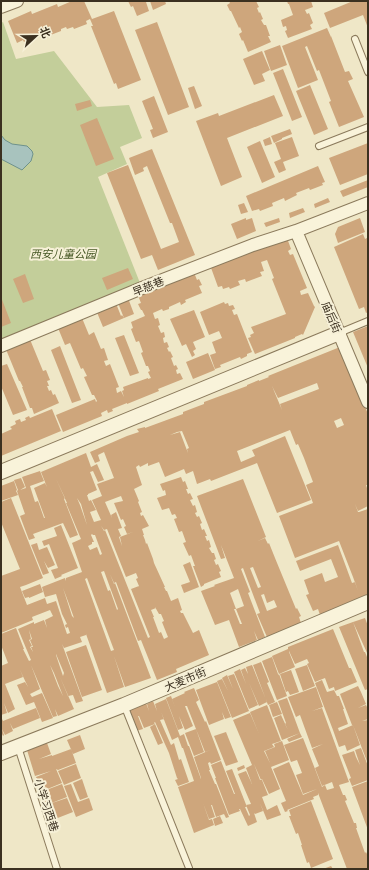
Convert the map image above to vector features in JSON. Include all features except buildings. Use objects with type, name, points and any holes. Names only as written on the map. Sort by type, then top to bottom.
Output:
[{"type":"street","points":[[1,6],[17,1]]},
{"type":"street","name":"早慈巷","points":[[1,346],[254,245],[296,231],[368,203]]},
{"type":"street","name":"庙后街","points":[[296,231],[368,402]]},
{"type":"street","points":[[1,472],[339,333]]},
{"type":"street","name":"大麦市街","points":[[1,753],[124,705],[368,602]]},
{"type":"lane","points":[[355,39],[368,72]]},
{"type":"lane","points":[[319,146],[368,127]]},
{"type":"lane","points":[[339,333],[368,321]]},
{"type":"lane","points":[[124,705],[189,868]]},
{"type":"lane","name":"小学习西巷","points":[[18,747],[57,869]]},
{"type":"green space","name":"西安儿童公园","points":[[3,22],[16,59],[54,51],[97,107],[129,105],[142,138],[120,147],[127,164],[98,177],[142,288],[1,346],[1,23]]},
{"type":"water","points":[[1,135],[5,140],[12,144],[27,146],[32,151],[33,154],[31,161],[22,170],[1,159]]}]
